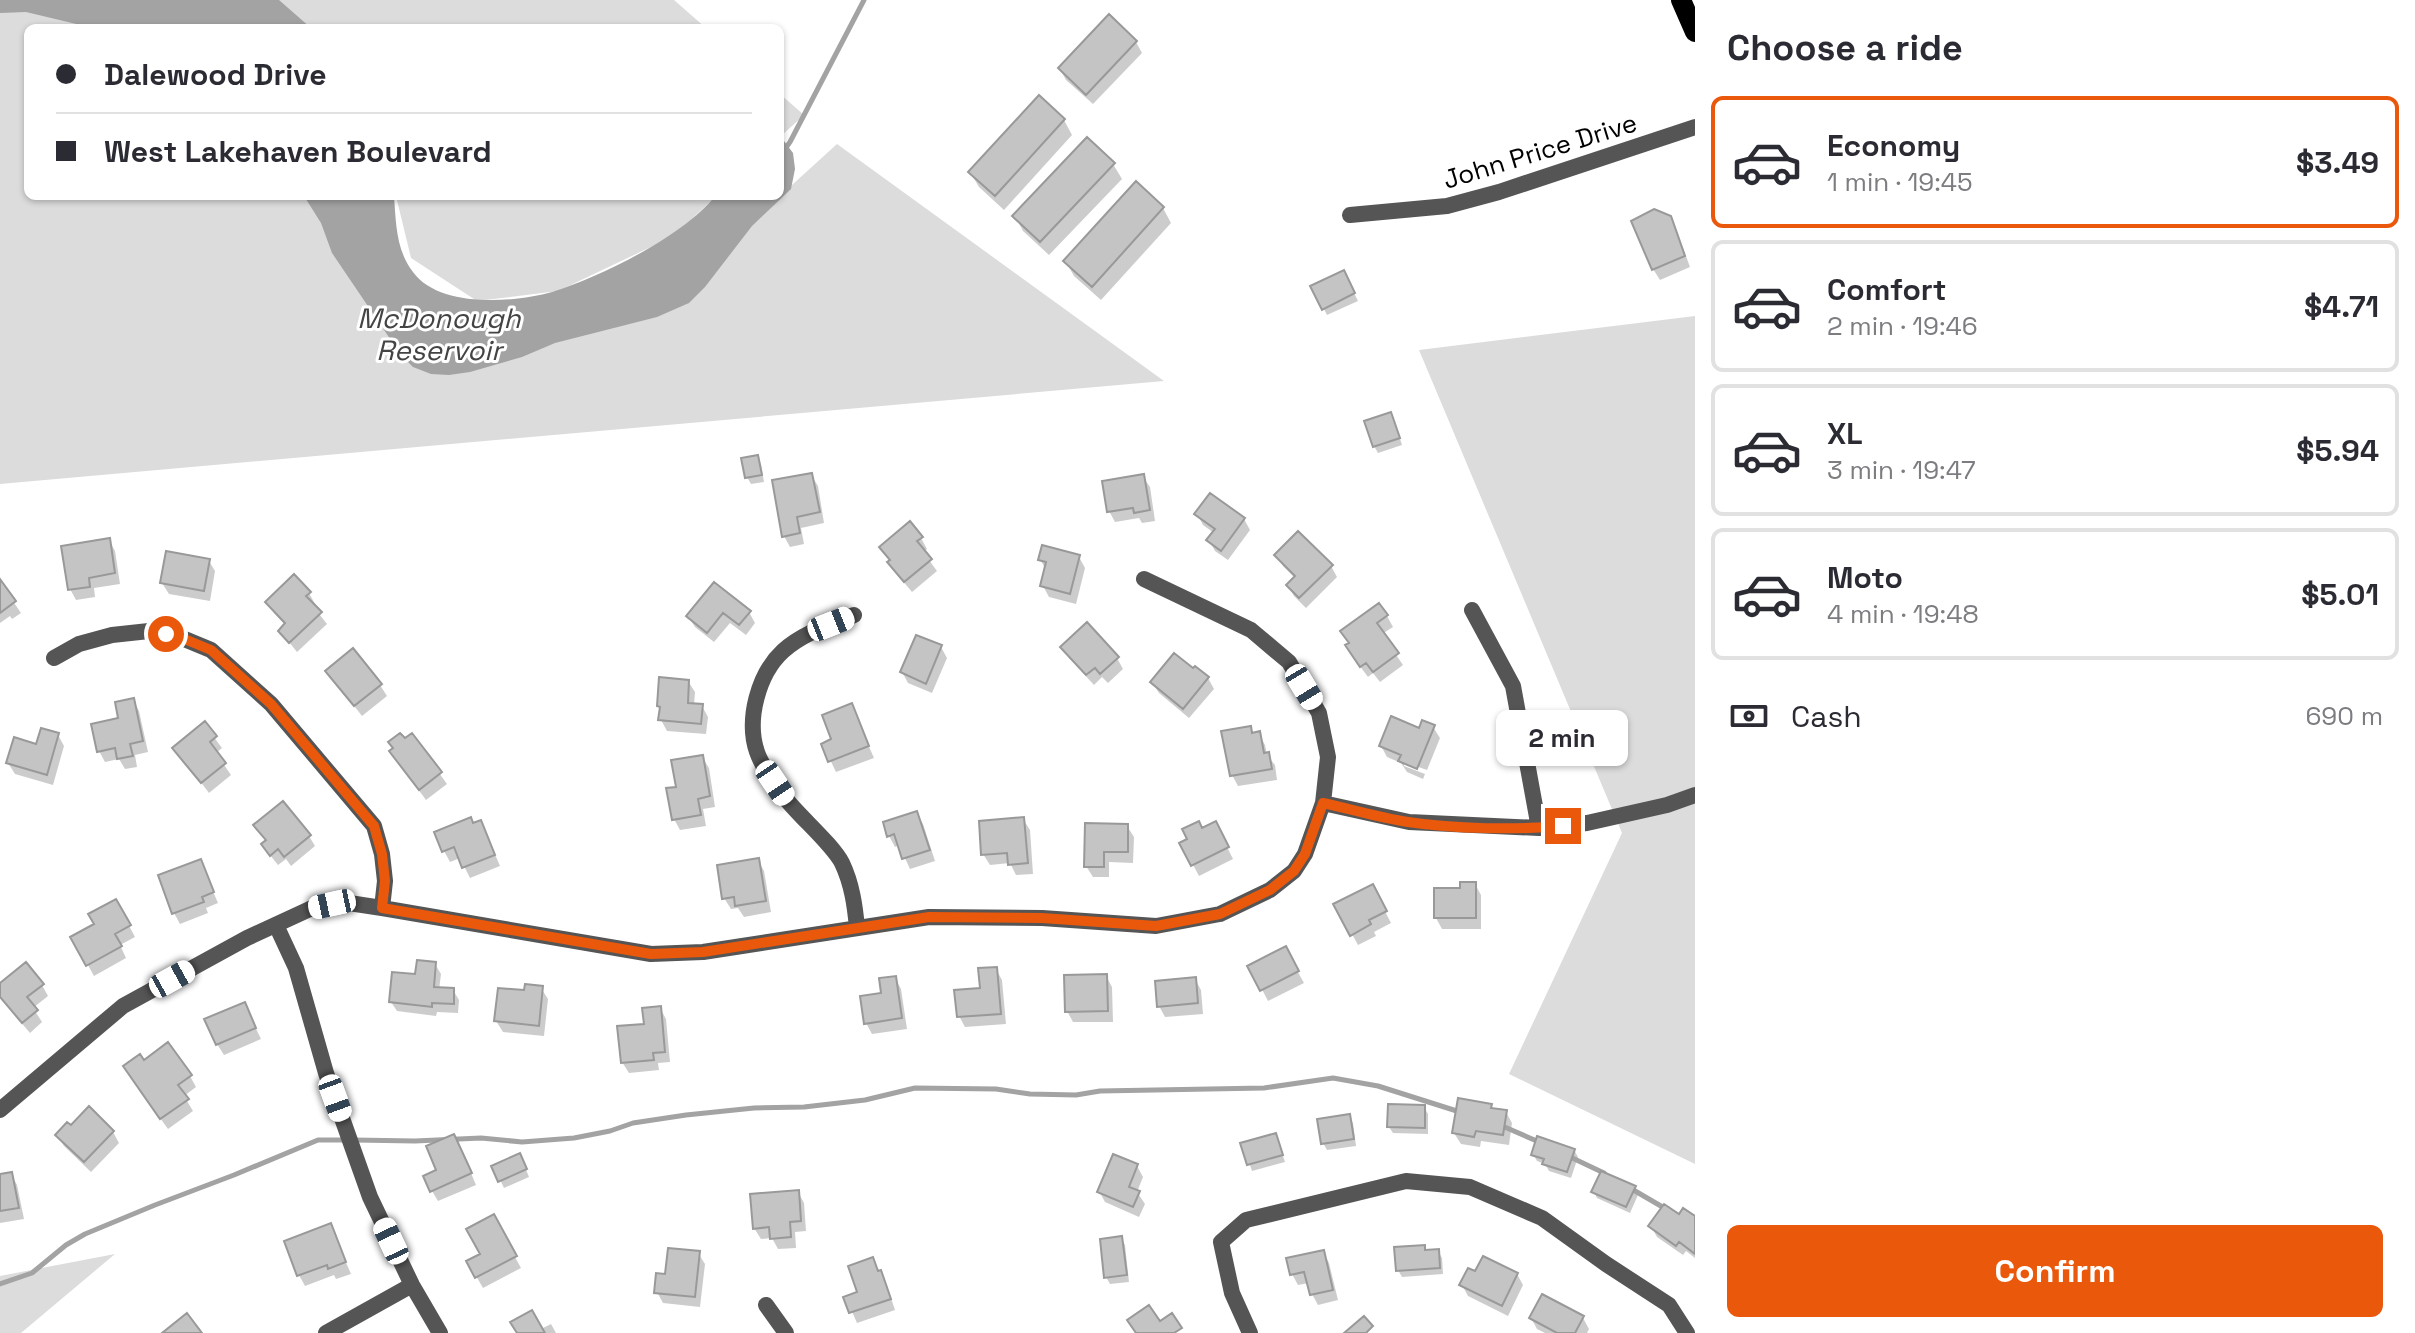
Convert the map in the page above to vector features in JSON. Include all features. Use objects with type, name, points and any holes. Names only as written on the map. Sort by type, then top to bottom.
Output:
[{"type":"main road","points":[[1681,0],[1695,32]]},
{"type":"street","name":"John Price Drive","points":[[1350,215],[1447,206],[1499,192],[1695,127]]},
{"type":"street","points":[[0,1110],[123,1006],[247,938],[312,908],[332,904],[382,908],[651,954],[703,952],[929,917],[1042,918],[1156,926],[1220,914],[1270,890],[1294,871],[1305,854],[1323,803],[1328,757],[1319,713],[1289,662],[1251,630],[1144,579]]},
{"type":"street","points":[[1472,610],[1513,686],[1539,828]]},
{"type":"street","points":[[854,615],[807,634],[783,651],[767,670],[753,719],[757,752],[764,766],[787,800],[841,861],[855,904],[857,928]]},
{"type":"street","points":[[54,658],[79,644],[112,635],[149,631],[182,638],[211,650],[271,704],[374,826],[385,881],[382,908]]},
{"type":"street","points":[[1323,803],[1409,822],[1539,828],[1587,823],[1667,805],[1695,795]]},
{"type":"street","points":[[276,925],[296,968],[326,1073],[370,1197],[412,1285],[440,1333]]},
{"type":"street","points":[[1250,1333],[1232,1293],[1221,1242],[1246,1220],[1406,1181],[1470,1187],[1542,1218],[1669,1305],[1687,1333]]},
{"type":"street","points":[[326,1333],[412,1285]]},
{"type":"street","points":[[766,1305],[786,1333]]},
{"type":"shaded area","points":[[232,0],[674,0],[701,24],[268,24]]},
{"type":"shaded area","points":[[0,1],[99,24],[24,24],[24,200],[311,200],[386,312],[680,287],[776,200],[784,200],[784,192],[837,144],[1164,381],[0,484]]},
{"type":"shaded area","points":[[784,98],[804,115],[784,133]]},
{"type":"shaded area","points":[[397,200],[712,200],[674,236],[558,291],[477,301],[411,258]]},
{"type":"shaded area","points":[[1695,316],[1695,1164],[1509,1074],[1622,833],[1419,350]]},
{"type":"shaded area","points":[[115,1254],[21,1333],[0,1333],[0,1276]]},
{"type":"water","points":[[0,0],[279,0],[306,24],[76,24],[26,12],[0,13]]},
{"type":"water","name":"McDonough Reservoir","points":[[784,141],[793,153],[795,169],[791,189],[784,196]]},
{"type":"water","name":"McDonough Reservoir","points":[[307,200],[394,200],[398,236],[403,255],[413,272],[425,284],[440,292],[478,300],[536,296],[593,276],[662,240],[711,200],[779,200],[752,226],[689,303],[657,317],[555,343],[522,357],[470,372],[449,375],[431,374],[413,367],[401,355],[332,253],[321,223]]},
{"type":"building","points":[[1109,14],[1137,41],[1086,95],[1058,68]]},
{"type":"building","points":[[1039,95],[1065,119],[995,196],[968,172]]},
{"type":"building","points":[[1087,137],[1115,163],[1040,242],[1012,216]]},
{"type":"building","points":[[1136,181],[1164,207],[1092,287],[1063,261]]},
{"type":"building","points":[[1654,209],[1671,216],[1685,256],[1652,270],[1631,221]]},
{"type":"building","points":[[1344,270],[1355,293],[1322,310],[1310,286]]},
{"type":"building","points":[[1391,412],[1400,438],[1373,447],[1364,421]]},
{"type":"building","points":[[758,455],[762,475],[745,478],[741,458]]},
{"type":"building","points":[[812,473],[820,512],[797,517],[800,533],[782,537],[772,480]]},
{"type":"building","points":[[1144,474],[1150,510],[1134,513],[1133,508],[1107,512],[1102,481]]},
{"type":"building","points":[[1210,493],[1245,518],[1221,551],[1206,540],[1215,529],[1194,514]]},
{"type":"building","points":[[910,521],[923,537],[917,541],[932,559],[904,582],[879,547]]},
{"type":"building","points":[[1298,531],[1333,565],[1299,598],[1286,585],[1295,576],[1274,555]]},
{"type":"building","points":[[110,538],[115,573],[89,578],[90,587],[68,590],[61,546]]},
{"type":"building","points":[[1042,545],[1080,555],[1070,594],[1040,586],[1046,562],[1038,560]]},
{"type":"building","points":[[166,551],[210,559],[204,591],[160,583]]},
{"type":"building","points":[[294,574],[311,592],[306,596],[322,612],[289,643],[278,631],[285,623],[265,602]]},
{"type":"building","points":[[0,579],[16,601],[0,613]]},
{"type":"building","points":[[714,582],[751,611],[739,625],[723,613],[707,633],[686,616]]},
{"type":"building","points":[[1379,603],[1388,615],[1377,623],[1399,653],[1373,672],[1366,663],[1360,667],[1345,645],[1349,643],[1340,631]]},
{"type":"building","points":[[1087,622],[1119,657],[1100,674],[1095,668],[1086,675],[1060,647]]},
{"type":"building","points":[[916,635],[942,645],[926,684],[900,672]]},
{"type":"building","points":[[353,648],[382,684],[354,706],[325,671]]},
{"type":"building","points":[[1174,653],[1209,677],[1183,709],[1150,682]]},
{"type":"building","points":[[659,677],[689,680],[688,703],[703,704],[701,724],[658,720]]},
{"type":"building","points":[[134,698],[143,741],[130,744],[133,756],[117,759],[115,748],[97,752],[91,724],[118,718],[115,702]]},
{"type":"building","points":[[852,703],[869,746],[828,762],[821,744],[831,739],[822,715]]},
{"type":"building","points":[[1391,716],[1419,728],[1422,720],[1435,725],[1417,769],[1398,761],[1401,755],[1379,746]]},
{"type":"building","points":[[205,721],[217,736],[210,742],[226,763],[201,783],[172,748]]},
{"type":"building","points":[[1251,726],[1252,733],[1260,731],[1264,753],[1269,752],[1272,769],[1230,776],[1221,731]]},
{"type":"building","points":[[41,728],[59,733],[47,775],[6,763],[14,737],[36,744]]},
{"type":"building","points":[[400,733],[405,738],[412,733],[442,772],[419,790],[389,751],[393,748],[388,742]]},
{"type":"building","points":[[703,755],[710,796],[698,799],[701,815],[672,820],[666,788],[676,787],[671,760]]},
{"type":"building","points":[[283,801],[311,835],[284,857],[278,849],[270,856],[261,844],[266,840],[253,825]]},
{"type":"building","points":[[917,811],[930,850],[902,859],[894,834],[887,837],[883,822]]},
{"type":"building","points":[[471,817],[473,823],[481,820],[495,855],[462,868],[454,847],[442,852],[434,832]]},
{"type":"building","points":[[1024,817],[1028,863],[1008,865],[1007,853],[981,855],[979,821]]},
{"type":"building","points":[[1199,821],[1202,828],[1216,821],[1229,847],[1191,866],[1179,843],[1187,839],[1182,829]]},
{"type":"building","points":[[1085,823],[1128,824],[1128,852],[1104,852],[1104,867],[1084,867]]},
{"type":"building","points":[[759,858],[766,901],[735,906],[734,897],[722,899],[717,865]]},
{"type":"building","points":[[201,859],[214,892],[202,897],[204,902],[172,914],[158,875]]},
{"type":"building","points":[[1460,882],[1476,882],[1476,918],[1434,918],[1434,888],[1460,888]]},
{"type":"building","points":[[1373,884],[1387,911],[1369,920],[1371,924],[1350,936],[1333,904]]},
{"type":"building","points":[[116,899],[131,925],[115,934],[122,946],[86,966],[70,937],[94,924],[88,914]]},
{"type":"building","points":[[1286,946],[1299,971],[1260,991],[1247,966]]},
{"type":"building","points":[[417,960],[436,962],[434,987],[454,988],[454,1004],[432,1003],[432,1007],[389,1002],[392,972],[415,974]]},
{"type":"building","points":[[26,962],[44,984],[27,997],[38,1010],[22,1023],[0,997],[0,983]]},
{"type":"building","points":[[997,967],[1001,1014],[957,1017],[954,990],[980,988],[978,968]]},
{"type":"building","points":[[1107,974],[1108,1011],[1065,1012],[1064,975]]},
{"type":"building","points":[[896,976],[902,1018],[864,1024],[860,996],[881,993],[879,978]]},
{"type":"building","points":[[1196,977],[1198,1003],[1157,1007],[1155,981]]},
{"type":"building","points":[[525,984],[543,986],[539,1026],[494,1021],[498,988],[524,990]]},
{"type":"building","points":[[245,1002],[256,1028],[216,1045],[204,1019]]},
{"type":"building","points":[[661,1006],[665,1052],[653,1053],[654,1060],[621,1063],[617,1026],[644,1024],[642,1008]]},
{"type":"building","points":[[168,1042],[192,1075],[178,1085],[189,1099],[160,1119],[123,1066],[140,1054],[144,1060]]},
{"type":"building","points":[[1458,1098],[1507,1110],[1503,1135],[1476,1131],[1474,1137],[1452,1133]]},
{"type":"building","points":[[1388,1104],[1425,1105],[1425,1128],[1387,1127]]},
{"type":"building","points":[[89,1106],[114,1131],[84,1162],[55,1135],[67,1122],[71,1125]]},
{"type":"building","points":[[1350,1114],[1354,1139],[1321,1144],[1317,1119]]},
{"type":"building","points":[[1276,1133],[1283,1155],[1247,1165],[1240,1143]]},
{"type":"building","points":[[454,1134],[472,1173],[430,1192],[423,1176],[436,1170],[426,1146]]},
{"type":"building","points":[[1537,1136],[1575,1149],[1567,1172],[1542,1164],[1544,1159],[1531,1155]]},
{"type":"building","points":[[520,1153],[527,1169],[498,1182],[491,1166]]},
{"type":"building","points":[[1113,1154],[1138,1164],[1129,1187],[1140,1191],[1133,1207],[1097,1192]]},
{"type":"building","points":[[1601,1171],[1636,1186],[1626,1207],[1591,1192]]},
{"type":"building","points":[[12,1172],[19,1208],[0,1211],[0,1174]]},
{"type":"building","points":[[799,1190],[801,1221],[790,1222],[791,1237],[770,1239],[769,1227],[753,1229],[750,1194]]},
{"type":"building","points":[[1664,1204],[1679,1214],[1683,1208],[1695,1216],[1695,1254],[1679,1242],[1676,1246],[1648,1226]]},
{"type":"building","points":[[494,1214],[517,1256],[475,1278],[466,1261],[480,1254],[466,1229]]},
{"type":"building","points":[[331,1223],[346,1262],[297,1276],[284,1241]]},
{"type":"building","points":[[1122,1236],[1127,1275],[1104,1278],[1100,1239]]},
{"type":"building","points":[[1425,1245],[1425,1250],[1439,1249],[1440,1268],[1396,1271],[1394,1247]]},
{"type":"building","points":[[668,1248],[700,1251],[695,1297],[654,1293],[656,1273],[665,1274]]},
{"type":"building","points":[[1324,1250],[1333,1290],[1310,1295],[1304,1272],[1290,1275],[1286,1258]]},
{"type":"building","points":[[1483,1256],[1518,1273],[1502,1306],[1459,1285],[1468,1268],[1475,1271]]},
{"type":"building","points":[[873,1257],[891,1299],[849,1313],[843,1297],[857,1292],[848,1266]]},
{"type":"building","points":[[1542,1294],[1584,1316],[1575,1333],[1557,1333],[1529,1318]]},
{"type":"building","points":[[1149,1305],[1160,1321],[1172,1313],[1182,1328],[1174,1333],[1136,1333],[1127,1320]]},
{"type":"building","points":[[532,1310],[545,1333],[517,1333],[510,1322]]},
{"type":"building","points":[[187,1313],[202,1333],[162,1333]]},
{"type":"building","points":[[1364,1316],[1373,1326],[1366,1333],[1344,1333]]},
{"type":"waterway","points":[[784,150],[864,0]]},
{"type":"waterway","points":[[354,1140],[481,1138],[522,1142],[574,1138],[633,1123],[686,1115],[865,1100],[915,1088],[996,1089],[1030,1094],[1076,1095],[1100,1091],[1264,1088],[1333,1078],[1378,1086],[1460,1112]]},
{"type":"waterway","points":[[1500,1125],[1539,1142]]},
{"type":"waterway","points":[[0,1284],[32,1273],[66,1245],[85,1234],[318,1140],[344,1140]]},
{"type":"waterway","points":[[1566,1155],[1604,1173]]},
{"type":"waterway","points":[[1630,1188],[1666,1209]]},
{"type":"route","points":[[166,634],[211,650],[271,704],[374,826],[385,881],[382,908],[651,954],[703,952],[929,917],[1042,918],[1156,926],[1220,914],[1270,890],[1294,871],[1305,854],[1323,803],[1409,822],[1492,827],[1563,826]]}]
